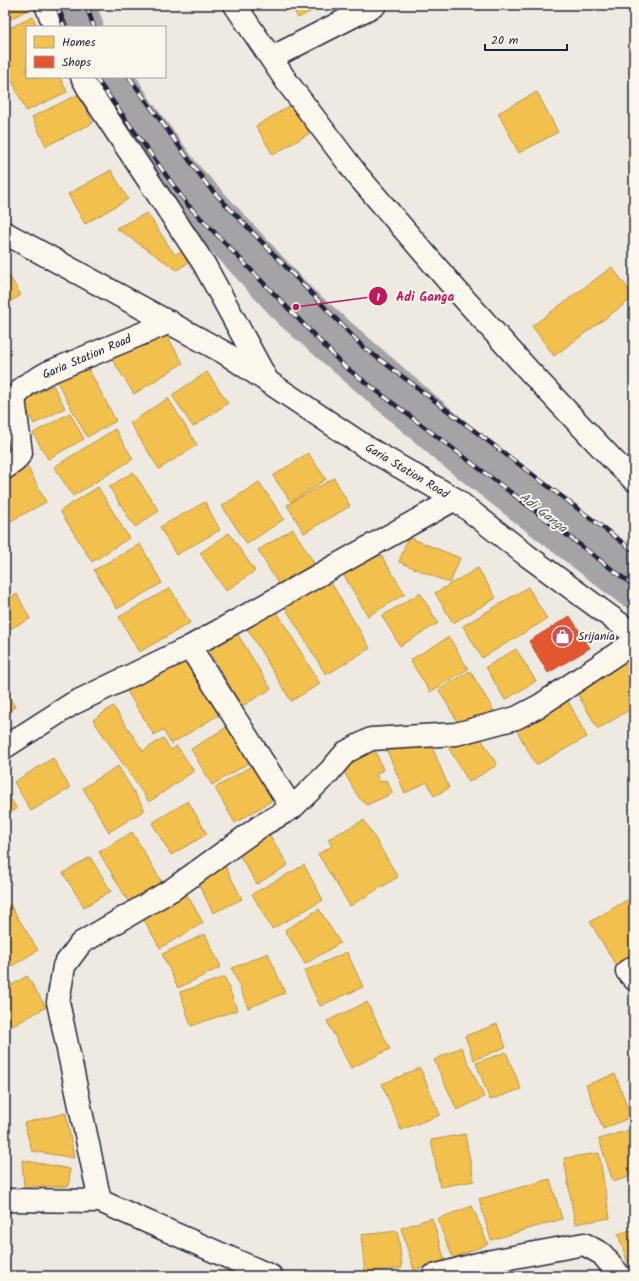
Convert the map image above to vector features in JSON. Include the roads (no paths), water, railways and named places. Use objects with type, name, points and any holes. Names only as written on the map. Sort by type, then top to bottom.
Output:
[{"type":"street","points":[[46,5],[55,26]]},
{"type":"street","points":[[235,5],[287,82],[358,176],[450,283],[531,373],[615,462],[634,480]]},
{"type":"street","points":[[271,58],[375,5]]},
{"type":"street","points":[[83,78],[204,264],[268,382]]},
{"type":"street","name":"Garia Station Road","points":[[5,234],[225,353],[366,447],[455,499],[525,554],[634,634]]},
{"type":"street","name":"Garia Station Road","points":[[5,468],[15,461],[21,453],[14,398],[26,385],[47,373],[170,322]]},
{"type":"street","points":[[5,747],[72,704],[190,647],[455,499]]},
{"type":"street","points":[[100,1201],[58,1002],[64,966],[81,943],[173,889],[262,825],[292,808],[329,772],[346,752],[371,739],[456,734],[516,718],[539,706],[634,642]]},
{"type":"street","points":[[190,647],[292,808]]},
{"type":"street","points":[[634,967],[627,971],[634,979]]},
{"type":"street","points":[[5,1200],[100,1201],[271,1276]]},
{"type":"street","points":[[433,1276],[481,1263],[584,1244],[602,1254],[620,1276]]},
{"type":"waterway","name":"Adi Ganga","points":[[69,5],[79,26]]},
{"type":"waterway","name":"Adi Ganga","points":[[109,78],[132,116],[180,181],[296,307],[458,447],[634,584]]},
{"type":"railway","points":[[57,5],[64,26]]},
{"type":"railway","points":[[86,5],[94,26]]},
{"type":"railway","points":[[96,78],[187,204],[344,366],[634,586]]},
{"type":"railway","points":[[130,78],[208,186],[362,346],[634,551]]},
{"type":"place","name":"Adi Ganga","points":[[296,307]]},
{"type":"place","name":"Srijania","points":[[562,636]]}]
